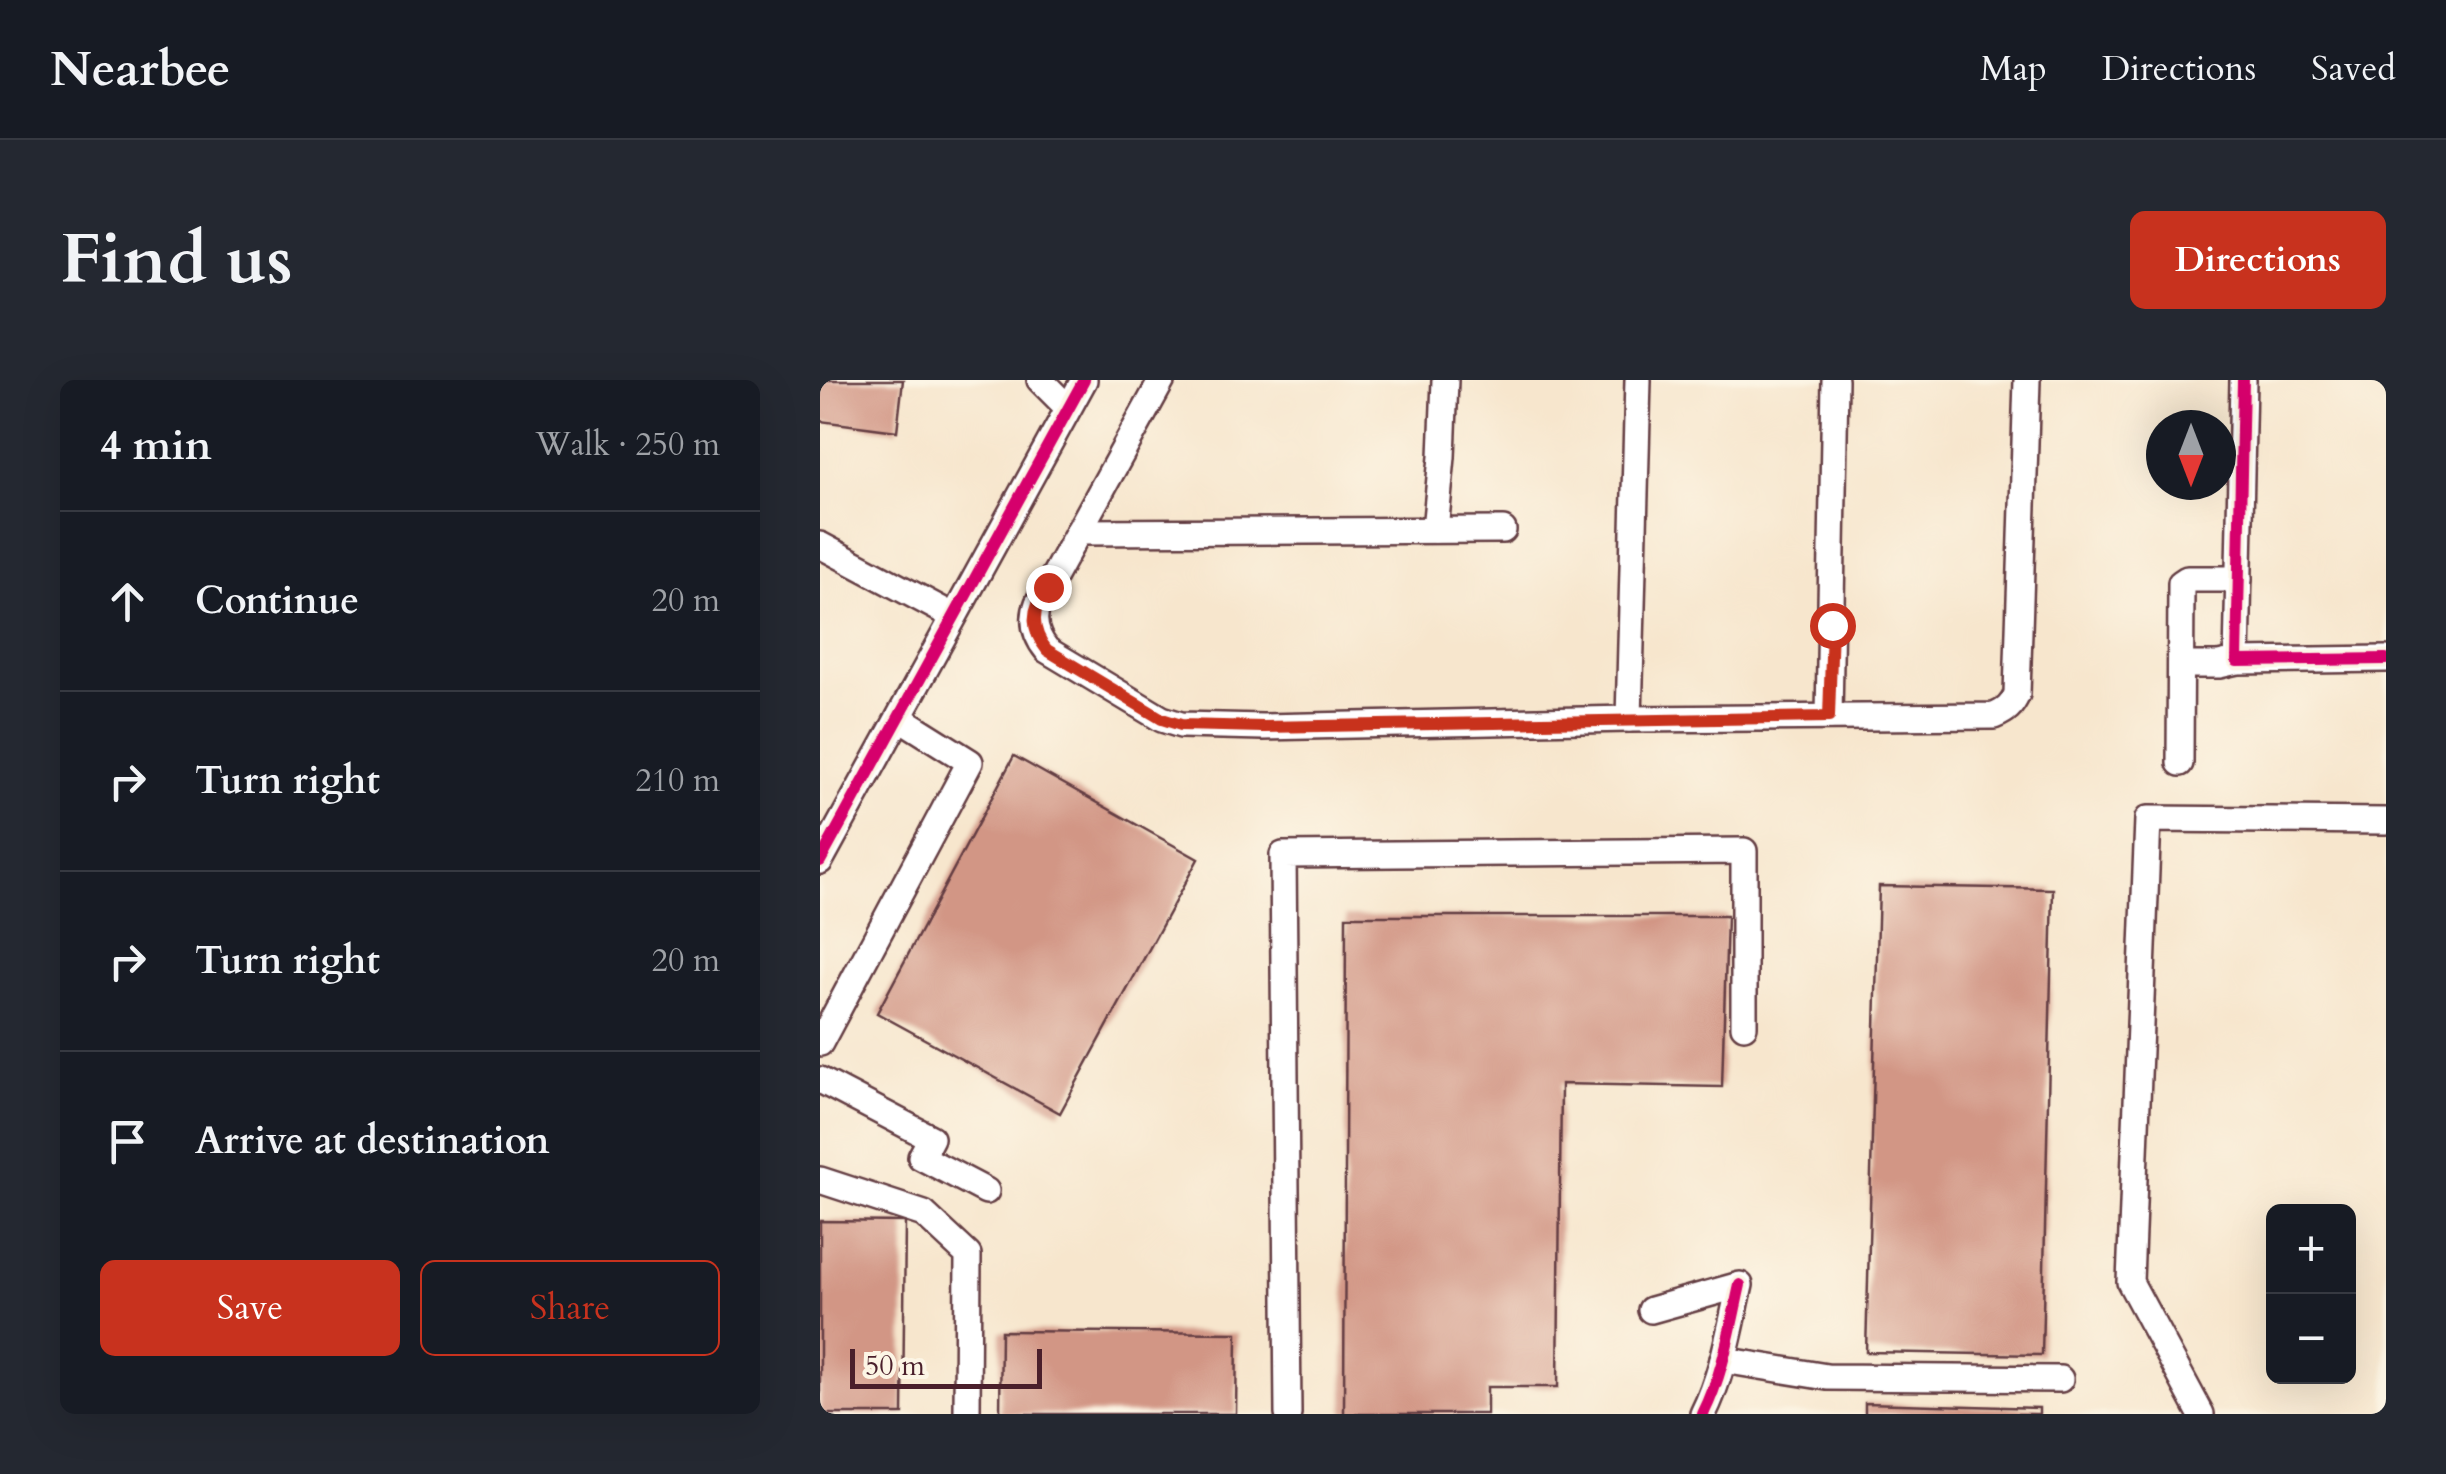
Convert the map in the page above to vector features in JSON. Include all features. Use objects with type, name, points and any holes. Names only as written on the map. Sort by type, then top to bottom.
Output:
[{"type":"street","points":[[1040,380],[1068,408]]},
{"type":"street","points":[[820,861],[1084,380]]},
{"type":"street","points":[[1162,380],[1039,598],[1034,626],[1047,650],[1162,719],[1181,725],[1263,727],[1994,716],[2004,712],[2017,694],[2027,380]]},
{"type":"street","points":[[1435,530],[1444,380]]},
{"type":"street","points":[[1629,719],[1638,380]]},
{"type":"street","points":[[1829,717],[1835,380]]},
{"type":"street","points":[[2237,660],[2243,380]]},
{"type":"street","points":[[1078,532],[1503,530]]},
{"type":"street","points":[[820,545],[953,616]]},
{"type":"street","points":[[2180,762],[2180,585],[2182,581],[2239,579]]},
{"type":"street","points":[[2180,665],[2219,665],[2237,660],[2386,659]]},
{"type":"street","points":[[820,1043],[970,762],[900,718]]},
{"type":"street","points":[[2202,1414],[2130,1282],[2148,819],[2386,821]]},
{"type":"street","points":[[1288,1414],[1282,855],[1744,851],[1744,1026]]},
{"type":"street","points":[[820,1080],[931,1138],[920,1157],[986,1191]]},
{"type":"street","points":[[820,1180],[924,1214],[968,1255],[966,1414]]},
{"type":"street","points":[[1651,1310],[1740,1286],[1723,1360],[1703,1414]]},
{"type":"street","points":[[1723,1360],[1827,1377],[2060,1379]]},
{"type":"building","points":[[820,380],[903,380],[897,431],[820,421]]},
{"type":"building","points":[[1014,756],[1198,859],[1060,1113],[877,1013]]},
{"type":"building","points":[[1879,886],[2053,889],[2042,1355],[1866,1352]]},
{"type":"building","points":[[1346,916],[1727,916],[1722,1087],[1561,1084],[1558,1387],[1487,1387],[1487,1414],[1344,1414]]},
{"type":"building","points":[[820,1221],[905,1222],[903,1414],[820,1414]]},
{"type":"building","points":[[1001,1331],[1237,1333],[1236,1414],[1000,1414]]},
{"type":"building","points":[[1865,1403],[2039,1408],[2039,1414],[1865,1414]]},
{"type":"cycle path","points":[[820,861],[1084,380]]},
{"type":"cycle path","points":[[2243,380],[2237,661],[2386,659]]},
{"type":"cycle path","points":[[1703,1414],[1721,1367],[1740,1285]]},
{"type":"route","points":[[1048,587],[1034,612],[1034,626],[1047,650],[1162,719],[1181,725],[1263,727],[1829,717],[1832,625]]}]
